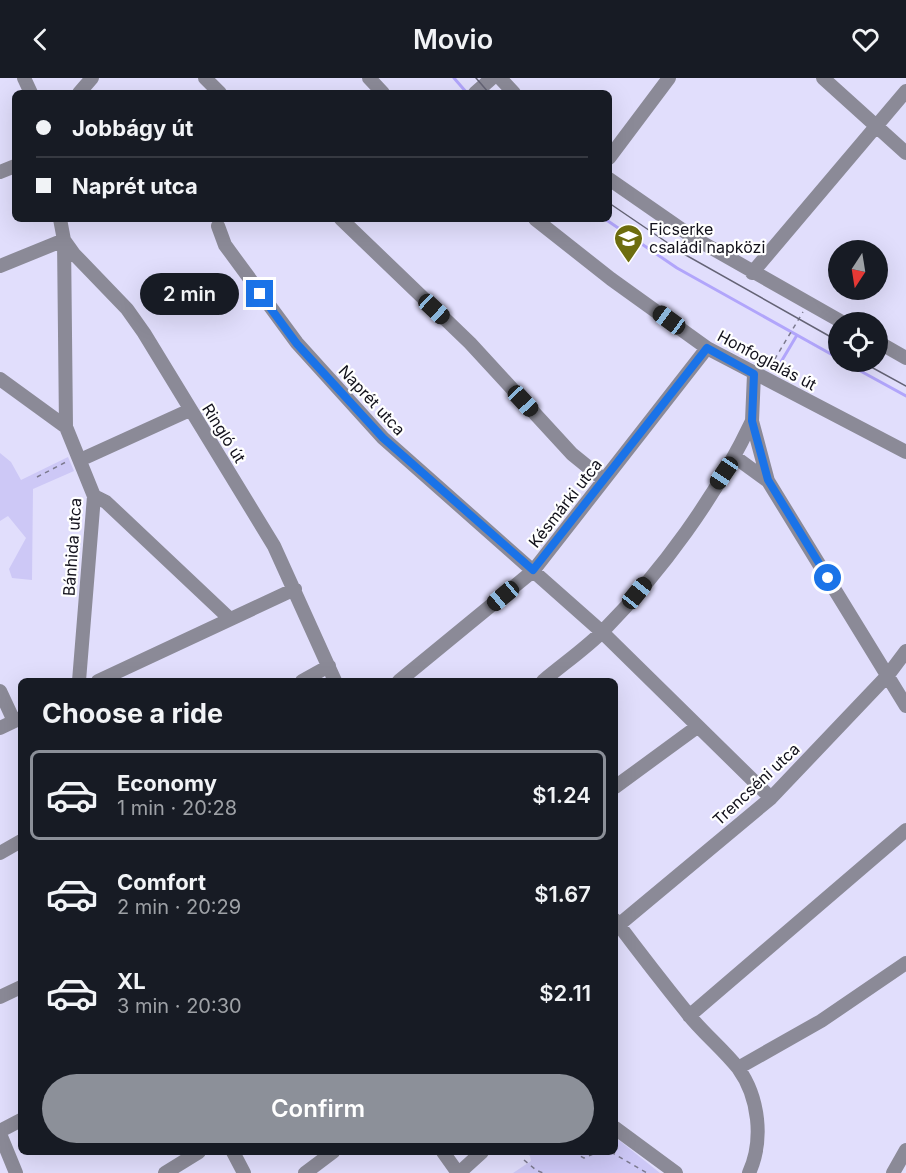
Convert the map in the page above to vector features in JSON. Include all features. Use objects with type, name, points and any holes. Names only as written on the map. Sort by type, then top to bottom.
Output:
[{"type":"street","points":[[82,90],[92,78]]},
{"type":"street","points":[[205,78],[217,90]]},
{"type":"street","points":[[369,78],[380,90]]},
{"type":"street","points":[[479,90],[492,78]]},
{"type":"street","points":[[508,86],[520,78]]},
{"type":"street","points":[[612,154],[669,78]]},
{"type":"street","points":[[823,78],[906,153]]},
{"type":"street","points":[[752,273],[906,91]]},
{"type":"street","points":[[612,181],[694,238],[828,315]]},
{"type":"street","points":[[0,266],[64,240],[61,222]]},
{"type":"street","points":[[343,222],[470,343],[572,454],[603,480]]},
{"type":"street","name":"Honfoglalás út","points":[[539,222],[611,279],[707,348],[906,452]]},
{"type":"street","name":"Naprét utca","points":[[218,225],[225,245],[236,262],[297,344],[383,438],[602,632],[697,728],[771,798]]},
{"type":"street","name":"Ringló út","points":[[64,240],[127,309],[190,410],[274,546],[335,678]]},
{"type":"street","name":"Bánhida utca","points":[[64,240],[66,427],[75,460],[94,496],[79,678]]},
{"type":"street","name":"Késmárki utca","points":[[403,678],[533,570],[707,348]]},
{"type":"street","points":[[888,348],[906,358]]},
{"type":"street","points":[[547,678],[602,632],[662,562],[735,457],[752,421],[758,376]]},
{"type":"street","points":[[0,379],[66,427]]},
{"type":"street","points":[[75,460],[190,410]]},
{"type":"street","points":[[752,421],[768,480],[906,706]]},
{"type":"street","points":[[735,457],[768,480]]},
{"type":"street","points":[[94,496],[106,502],[229,618]]},
{"type":"street","points":[[104,678],[229,618],[295,590]]},
{"type":"street","name":"Trencséni utca","points":[[618,922],[771,798],[888,675],[906,651]]},
{"type":"street","points":[[307,678],[329,666]]},
{"type":"street","points":[[0,691],[17,720],[0,728]]},
{"type":"street","points":[[618,786],[697,728]]},
{"type":"street","points":[[689,1016],[906,830]]},
{"type":"street","points":[[0,853],[18,843]]},
{"type":"street","points":[[618,927],[689,1016],[738,1068],[756,1112],[757,1150],[749,1173]]},
{"type":"street","points":[[738,1068],[821,1021],[906,963]]},
{"type":"street","points":[[0,997],[18,988]]},
{"type":"street","points":[[16,1173],[0,1133],[18,1122]]},
{"type":"street","points":[[618,1130],[676,1173]]},
{"type":"street","points":[[893,1173],[906,1150]]},
{"type":"street","points":[[165,1173],[195,1155]]},
{"type":"street","points":[[235,1155],[244,1173]]},
{"type":"street","points":[[305,1173],[329,1155]]},
{"type":"street","points":[[445,1155],[458,1173],[479,1155]]},
{"type":"path","points":[[758,376],[788,339],[808,304]]},
{"type":"path","points":[[37,477],[75,460]]},
{"type":"path","points":[[616,1155],[647,1173]]},
{"type":"path","points":[[524,1160],[543,1173]]},
{"type":"shaded area","points":[[0,453],[11,462],[21,480],[68,457],[74,471],[33,489],[32,580],[12,578],[9,569],[26,538],[8,516],[0,521]]},
{"type":"shaded area","points":[[618,1139],[660,1173],[513,1173],[531,1161],[530,1156],[618,1155]]},
{"type":"waterway","points":[[454,78],[464,90]]},
{"type":"waterway","points":[[609,222],[677,268],[828,352]]},
{"type":"waterway","points":[[775,372],[797,335]]},
{"type":"waterway","points":[[862,372],[906,396]]},
{"type":"tram line","points":[[476,78],[486,90]]},
{"type":"tram line","points":[[612,205],[684,254],[828,335]]},
{"type":"tram line","points":[[880,372],[906,386]]},
{"type":"place","name":"Ficserke családi napközi","points":[[628,264]]},
{"type":"route","points":[[260,294],[297,344],[383,438],[533,570],[707,348],[754,374],[752,421],[768,480],[828,578]]}]
